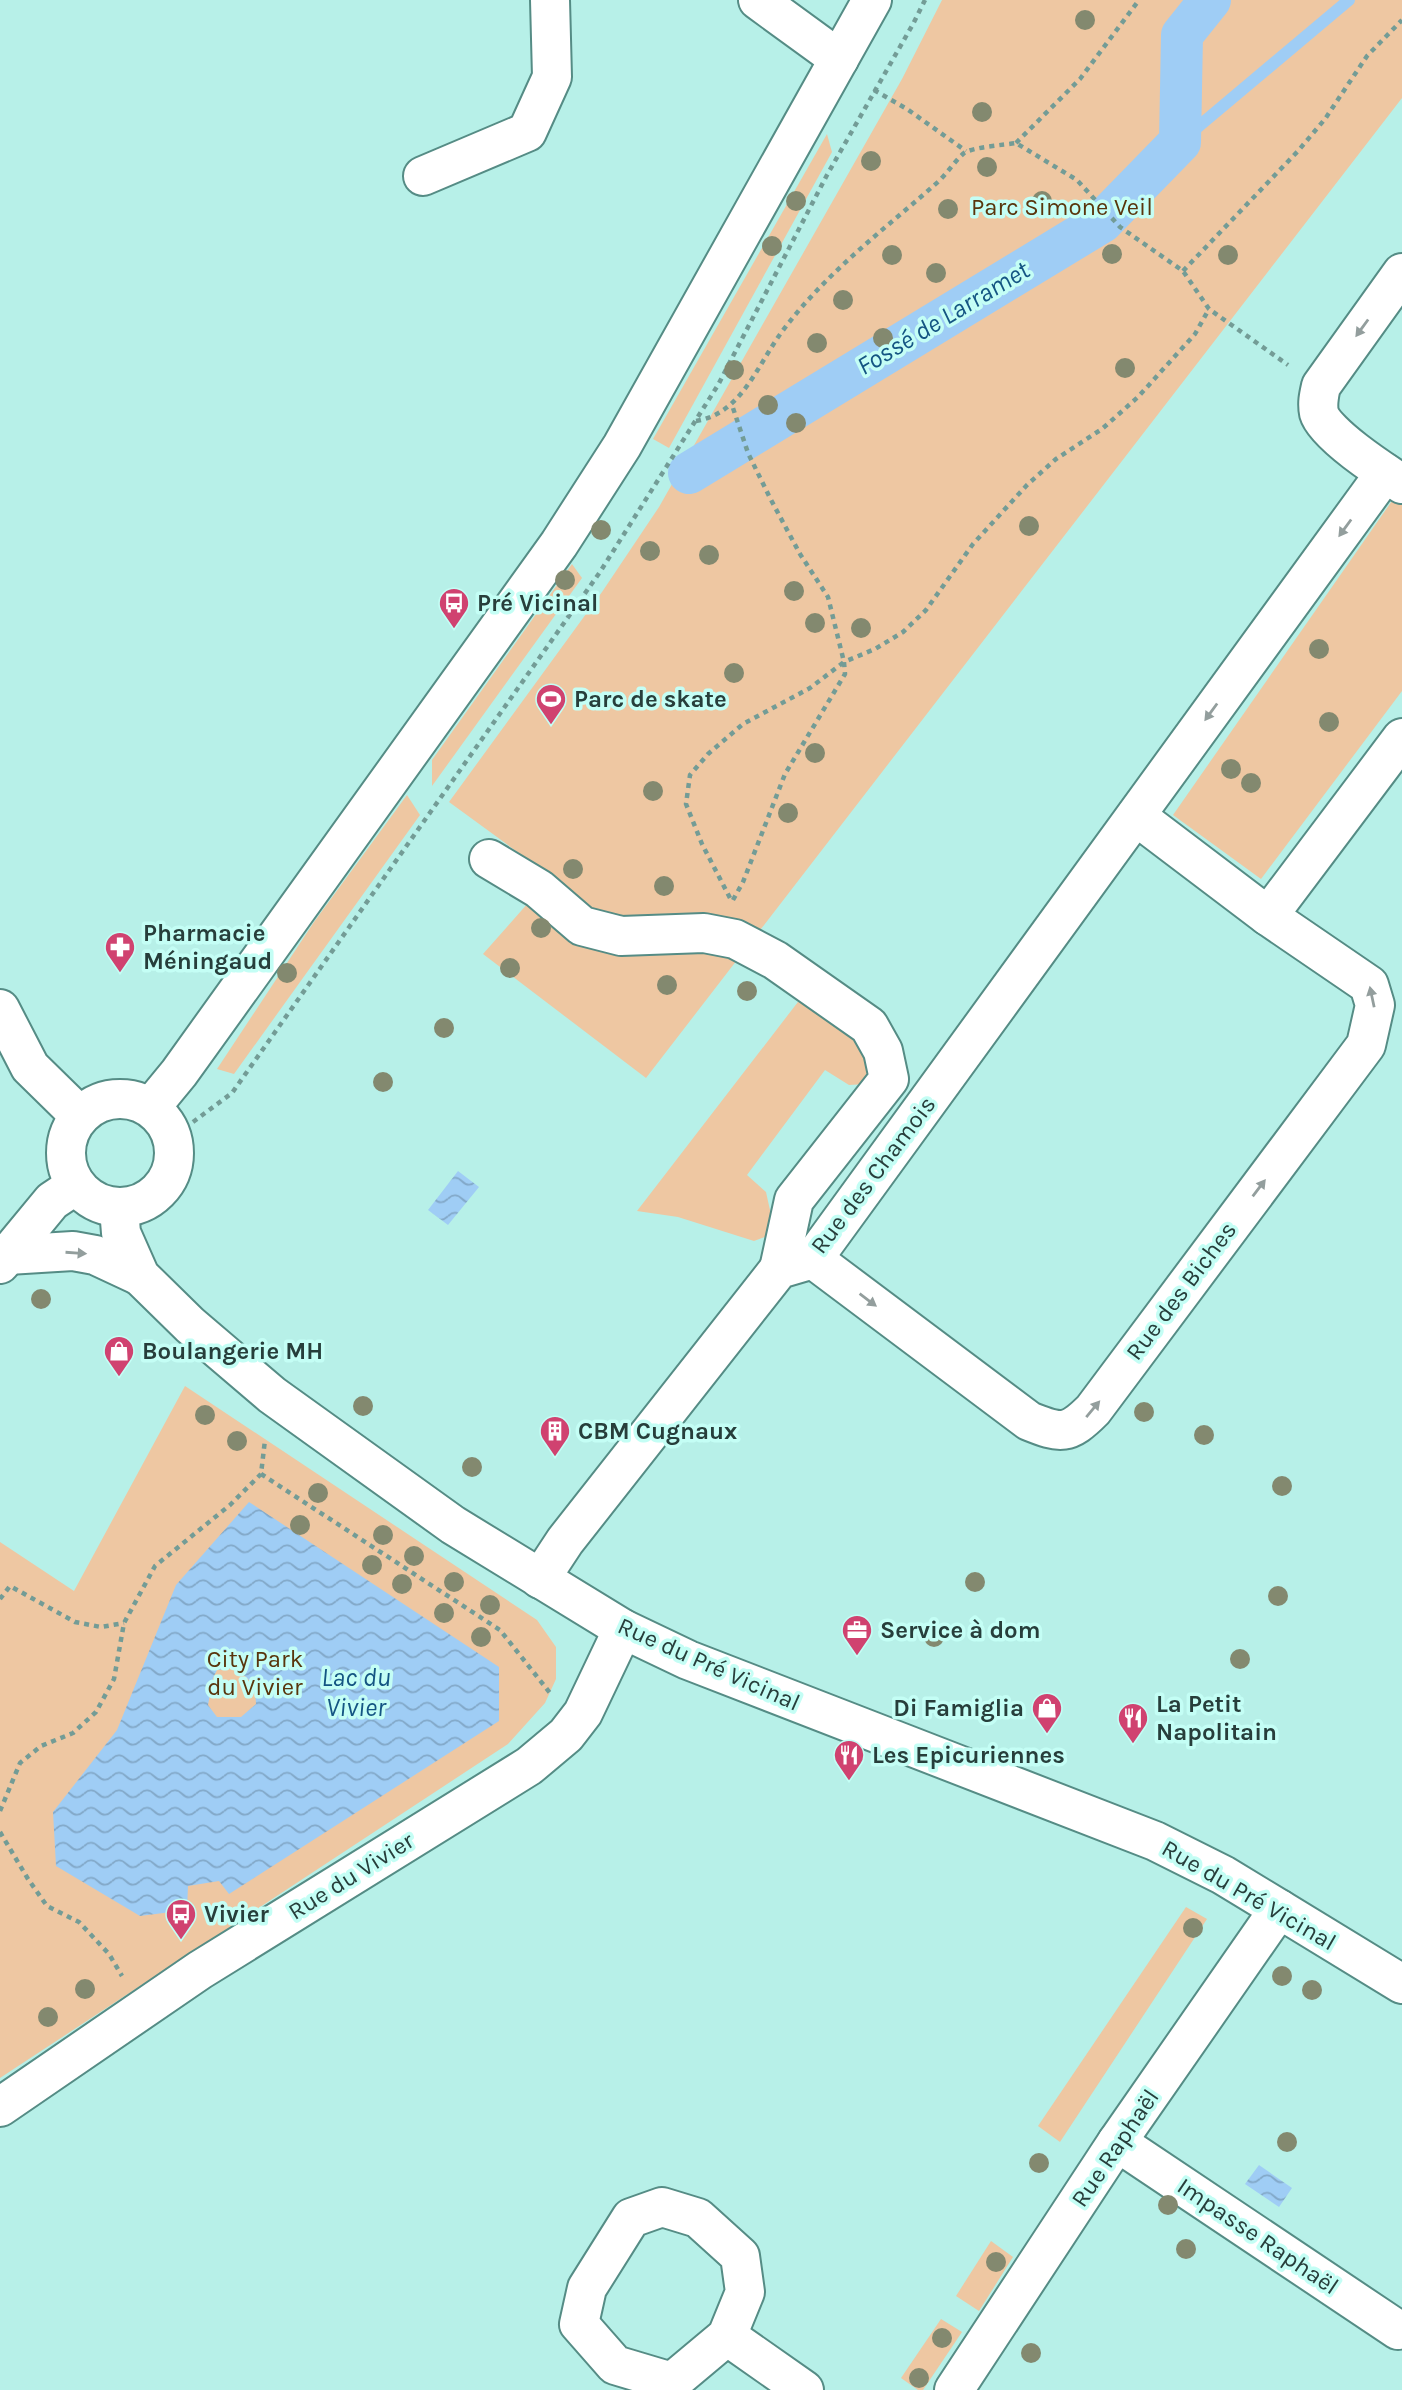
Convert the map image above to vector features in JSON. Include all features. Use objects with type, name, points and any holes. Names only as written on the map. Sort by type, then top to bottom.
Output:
[{"type":"street","points":[[423,176],[527,132],[552,77],[550,0]]},
{"type":"street","points":[[758,0],[839,59]]},
{"type":"street","points":[[151,1107],[179,1073],[559,544],[622,446],[872,0]]},
{"type":"street","points":[[1394,478],[1332,432],[1320,416],[1317,401],[1321,386],[1402,273]]},
{"type":"street","name":"Rue des Chamois","points":[[540,1579],[565,1542],[796,1264],[1394,478]]},
{"type":"street","points":[[1268,916],[1402,738]]},
{"type":"street","name":"Rue des Biches","points":[[796,1264],[1029,1422],[1054,1432],[1076,1427],[1093,1410],[1366,1045],[1375,1005],[1369,985],[1268,916],[1136,816]]},
{"type":"street","points":[[488,859],[539,889],[582,926],[621,936],[704,933],[735,939],[775,960],[869,1026],[883,1051],[889,1079],[794,1200],[796,1264]]},
{"type":"street","points":[[0,1009],[30,1067],[79,1116]]},
{"type":"street","points":[[114,1099],[133,1100],[151,1107],[161,1116],[173,1138],[175,1156],[170,1176],[158,1193],[140,1205],[119,1208],[102,1205],[88,1197],[76,1185],[68,1168],[66,1150],[70,1132],[79,1116],[95,1105],[114,1099]]},
{"type":"street","points":[[4,1259],[52,1201],[76,1185]]},
{"type":"street","name":"Rue du Pré Vicinal","points":[[119,1208],[121,1233],[140,1276],[190,1325],[272,1395],[453,1525],[540,1579],[623,1629],[688,1660],[1155,1840],[1223,1875],[1402,1984]]},
{"type":"street","points":[[4,1259],[73,1251],[95,1255],[140,1276]]},
{"type":"street","name":"Rue du Vivier","points":[[0,2107],[200,1970],[529,1766],[566,1735],[583,1713],[623,1629]]},
{"type":"street","name":"Rue Raphaël","points":[[954,2390],[1117,2142],[1279,1909]]},
{"type":"street","name":"Impasse Raphaël","points":[[1117,2142],[1398,2329]]},
{"type":"street","points":[[662,2207],[698,2218],[740,2256],[745,2291],[727,2336],[672,2382],[615,2365],[579,2324],[587,2288],[631,2218],[662,2207]]},
{"type":"street","points":[[727,2336],[804,2390]]},
{"type":"path","points":[[695,421],[709,419],[732,405],[764,363],[781,333],[828,279],[876,233],[941,179],[966,151],[1016,143],[1080,79],[1139,0]]},
{"type":"path","points":[[1183,271],[1298,151],[1325,119],[1367,56],[1402,20]]},
{"type":"path","points":[[875,91],[907,108],[966,151]]},
{"type":"path","points":[[1016,143],[1077,180],[1120,227],[1183,271],[1209,309],[1321,386]]},
{"type":"path","points":[[735,939],[737,916],[732,901],[702,844],[686,804],[690,775],[708,754],[743,724],[810,688],[844,662],[875,649],[903,632],[926,610],[974,544],[1027,485],[1056,459],[1102,429],[1138,397],[1195,334],[1209,309]]},
{"type":"path","points":[[732,405],[748,453],[800,554],[828,597],[845,674],[785,774],[743,882],[732,901]]},
{"type":"path","points":[[0,1811],[20,1763],[41,1746],[73,1733],[96,1712],[114,1679],[124,1623],[156,1566],[229,1505],[261,1474],[272,1395]]},
{"type":"path","points":[[261,1474],[500,1630],[546,1691],[583,1713]]},
{"type":"path","points":[[0,1599],[10,1586],[75,1622],[101,1627],[124,1623]]},
{"type":"path","points":[[0,1832],[47,1906],[79,1922],[109,1955],[144,2009]]},
{"type":"green space","name":"Parc Simone Veil","points":[[942,0],[1402,0],[1402,98],[646,1078],[483,954],[536,894],[542,870],[449,802],[602,592],[659,507],[902,79]]},
{"type":"green space","points":[[827,134],[832,152],[669,448],[653,439]]},
{"type":"green space","points":[[1394,498],[1402,505],[1402,691],[1261,879],[1173,815]]},
{"type":"green space","points":[[572,564],[582,578],[432,786],[432,760]]},
{"type":"green space","points":[[407,795],[420,815],[234,1074],[217,1069],[314,922]]},
{"type":"green space","points":[[801,998],[855,1034],[873,1057],[866,1084],[849,1085],[825,1070],[747,1175],[766,1192],[775,1233],[754,1241],[678,1217],[637,1211]]},
{"type":"green space","name":"City Park du Vivier","points":[[185,1386],[537,1620],[556,1647],[556,1679],[545,1703],[508,1744],[0,2078],[0,1542],[74,1591]]},
{"type":"green space","points":[[1186,1907],[1207,1919],[1060,2142],[1038,2126]]},
{"type":"green space","points":[[991,2241],[1013,2257],[979,2311],[956,2296]]},
{"type":"green space","points":[[941,2319],[962,2332],[923,2390],[918,2390],[901,2378]]},
{"type":"water","points":[[458,1171],[479,1187],[448,1225],[428,1210]]},
{"type":"water","name":"Lac du Vivier","points":[[249,1502],[499,1667],[499,1721],[229,1894],[219,1881],[188,1886],[187,1910],[140,1916],[56,1866],[53,1812],[117,1730],[176,1585]],"holes":[[[233,1668],[253,1686],[256,1704],[241,1717],[217,1717],[208,1705],[213,1678],[217,1670]]]},
{"type":"water","points":[[1259,2165],[1292,2188],[1279,2207],[1245,2184]]},
{"type":"waterway","name":"Fossé de Larramet","points":[[689,473],[1102,222],[1180,142],[1182,35],[1210,0]]},
{"type":"waterway","name":"Fossé de Larramet","points":[[1180,142],[1349,0]]},
{"type":"place","name":"Pré Vicinal","points":[[454,630]]},
{"type":"place","name":"Parc de skate","points":[[551,726]]},
{"type":"place","name":"Pharmacie Méningaud","points":[[120,974]]},
{"type":"place","name":"Boulangerie MH","points":[[119,1378]]},
{"type":"place","name":"CBM Cugnaux","points":[[555,1458]]},
{"type":"place","name":"Service à dom","points":[[857,1657]]},
{"type":"place","name":"Di Famiglia","points":[[1047,1735]]},
{"type":"place","name":"La Petit Napolitain","points":[[1133,1745]]},
{"type":"place","name":"Les Epicuriennes","points":[[849,1782]]},
{"type":"place","name":"Vivier","points":[[181,1941]]}]
